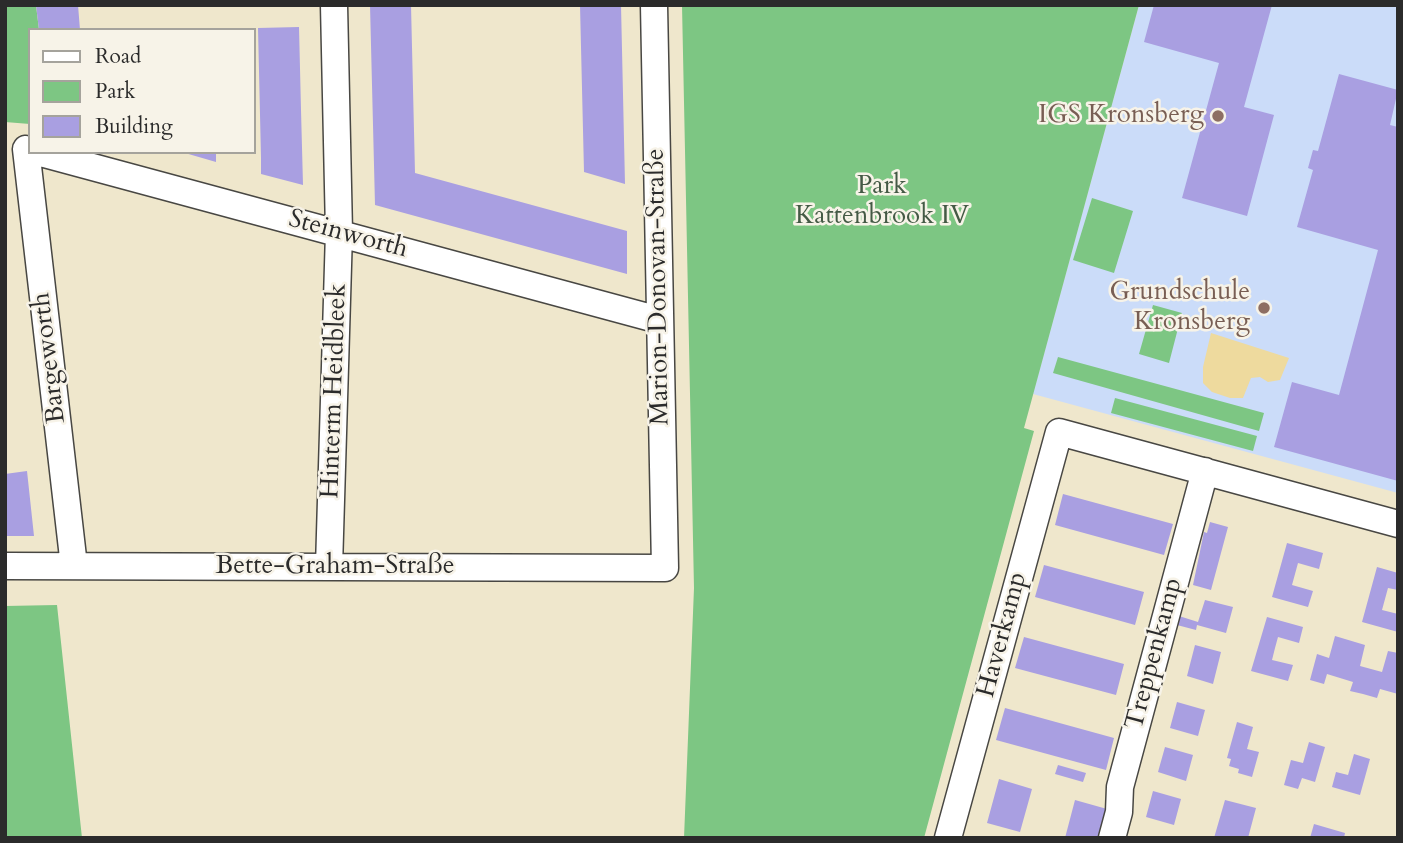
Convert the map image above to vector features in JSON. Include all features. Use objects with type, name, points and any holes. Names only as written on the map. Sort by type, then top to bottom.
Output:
[{"type":"street","name":"Hinterm Heidbleek","points":[[329,567],[339,232],[334,5]]},
{"type":"street","name":"Marion-Donovan-Straße","points":[[653,5],[665,568]]},
{"type":"street","name":"Bargeworth","points":[[24,150],[74,566]]},
{"type":"street","name":"Steinworth","points":[[39,154],[339,232],[659,320]]},
{"type":"street","name":"Haverkamp","points":[[948,838],[1059,432],[1205,471]]},
{"type":"street","points":[[1205,471],[1398,524]]},
{"type":"street","name":"Treppenkamp","points":[[1112,838],[1119,812],[1120,787],[1205,471]]},
{"type":"street","name":"Bette-Graham-Straße","points":[[5,566],[665,568]]},
{"type":"shaded area","points":[[1139,5],[1398,5],[1398,493],[1033,394]]},
{"type":"green space","points":[[5,5],[36,5],[39,28],[28,28],[28,124],[5,122]]},
{"type":"green space","name":"Park Kattenbrook IV","points":[[682,5],[1139,5],[1024,428],[1034,431],[924,838],[684,838],[694,588]]},
{"type":"green space","points":[[1092,198],[1133,211],[1114,273],[1073,260]]},
{"type":"green space","points":[[1153,305],[1182,313],[1169,363],[1139,354]]},
{"type":"green space","points":[[1058,357],[1264,413],[1259,431],[1053,373]]},
{"type":"green space","points":[[1115,398],[1257,436],[1253,451],[1111,413]]},
{"type":"green space","points":[[57,605],[82,838],[5,838],[5,606]]},
{"type":"sand","points":[[1211,333],[1289,358],[1280,380],[1268,382],[1260,377],[1251,378],[1243,398],[1230,398],[1212,392],[1203,383],[1203,367]]},
{"type":"building","points":[[36,5],[78,5],[80,28],[39,28]]},
{"type":"building","points":[[370,5],[411,5],[415,173],[627,231],[627,274],[375,205]]},
{"type":"building","points":[[580,5],[621,5],[625,184],[584,172]]},
{"type":"building","points":[[1154,5],[1272,5],[1244,107],[1274,115],[1247,216],[1182,198],[1219,63],[1144,42]]},
{"type":"building","points":[[299,27],[303,185],[261,174],[258,28]]},
{"type":"building","points":[[1339,74],[1398,90],[1390,125],[1398,127],[1398,481],[1274,447],[1292,382],[1339,395],[1378,250],[1297,227],[1313,170],[1308,168],[1313,150],[1318,151]]},
{"type":"building","points":[[188,154],[216,154],[216,162]]},
{"type":"building","points":[[27,471],[34,536],[5,536],[5,474]]},
{"type":"building","points":[[1063,494],[1173,524],[1164,555],[1055,525]]},
{"type":"building","points":[[1210,522],[1228,527],[1211,590],[1193,585],[1204,532],[1207,533]]},
{"type":"building","points":[[1287,543],[1323,553],[1319,569],[1298,563],[1292,585],[1313,591],[1308,607],[1272,597]]},
{"type":"building","points":[[1044,565],[1144,592],[1135,625],[1035,597]]},
{"type":"building","points":[[1377,567],[1398,573],[1398,590],[1388,588],[1382,610],[1398,614],[1398,632],[1362,622]]},
{"type":"building","points":[[1205,600],[1233,607],[1226,633],[1197,625],[1196,630],[1177,625],[1179,616],[1198,622]]},
{"type":"building","points":[[1267,617],[1303,627],[1299,643],[1278,637],[1272,660],[1293,665],[1288,681],[1251,671]]},
{"type":"building","points":[[1335,636],[1365,645],[1360,666],[1382,672],[1388,651],[1398,653],[1398,694],[1380,689],[1377,698],[1350,691],[1353,682],[1327,674],[1324,684],[1310,680],[1317,654],[1329,658]]},
{"type":"building","points":[[1024,637],[1124,664],[1116,695],[1015,668]]},
{"type":"building","points":[[1195,645],[1221,652],[1213,684],[1187,676]]},
{"type":"building","points":[[1177,702],[1205,710],[1198,736],[1170,728]]},
{"type":"building","points":[[1005,708],[1114,738],[1106,770],[996,740]]},
{"type":"building","points":[[1237,722],[1253,727],[1247,749],[1259,752],[1252,777],[1238,773],[1239,769],[1229,766],[1231,759],[1227,758]]},
{"type":"building","points":[[1309,742],[1325,747],[1315,782],[1302,778],[1298,789],[1284,785],[1291,760],[1303,763]]},
{"type":"building","points":[[1165,747],[1193,755],[1186,781],[1158,772]]},
{"type":"building","points":[[1354,754],[1370,759],[1360,795],[1332,787],[1336,772],[1348,775]]},
{"type":"building","points":[[1058,765],[1086,773],[1083,782],[1055,774]]},
{"type":"building","points":[[999,779],[1032,789],[1020,832],[987,823]]},
{"type":"building","points":[[1153,791],[1181,799],[1174,825],[1146,817]]},
{"type":"building","points":[[1075,800],[1107,809],[1099,838],[1065,838]]},
{"type":"building","points":[[1225,800],[1256,808],[1248,838],[1214,838]]},
{"type":"building","points":[[1314,824],[1345,833],[1344,838],[1310,838]]},
{"type":"place","name":"IGS Kronsberg","points":[[1218,116]]},
{"type":"place","name":"Grundschule Kronsberg","points":[[1264,308]]}]
